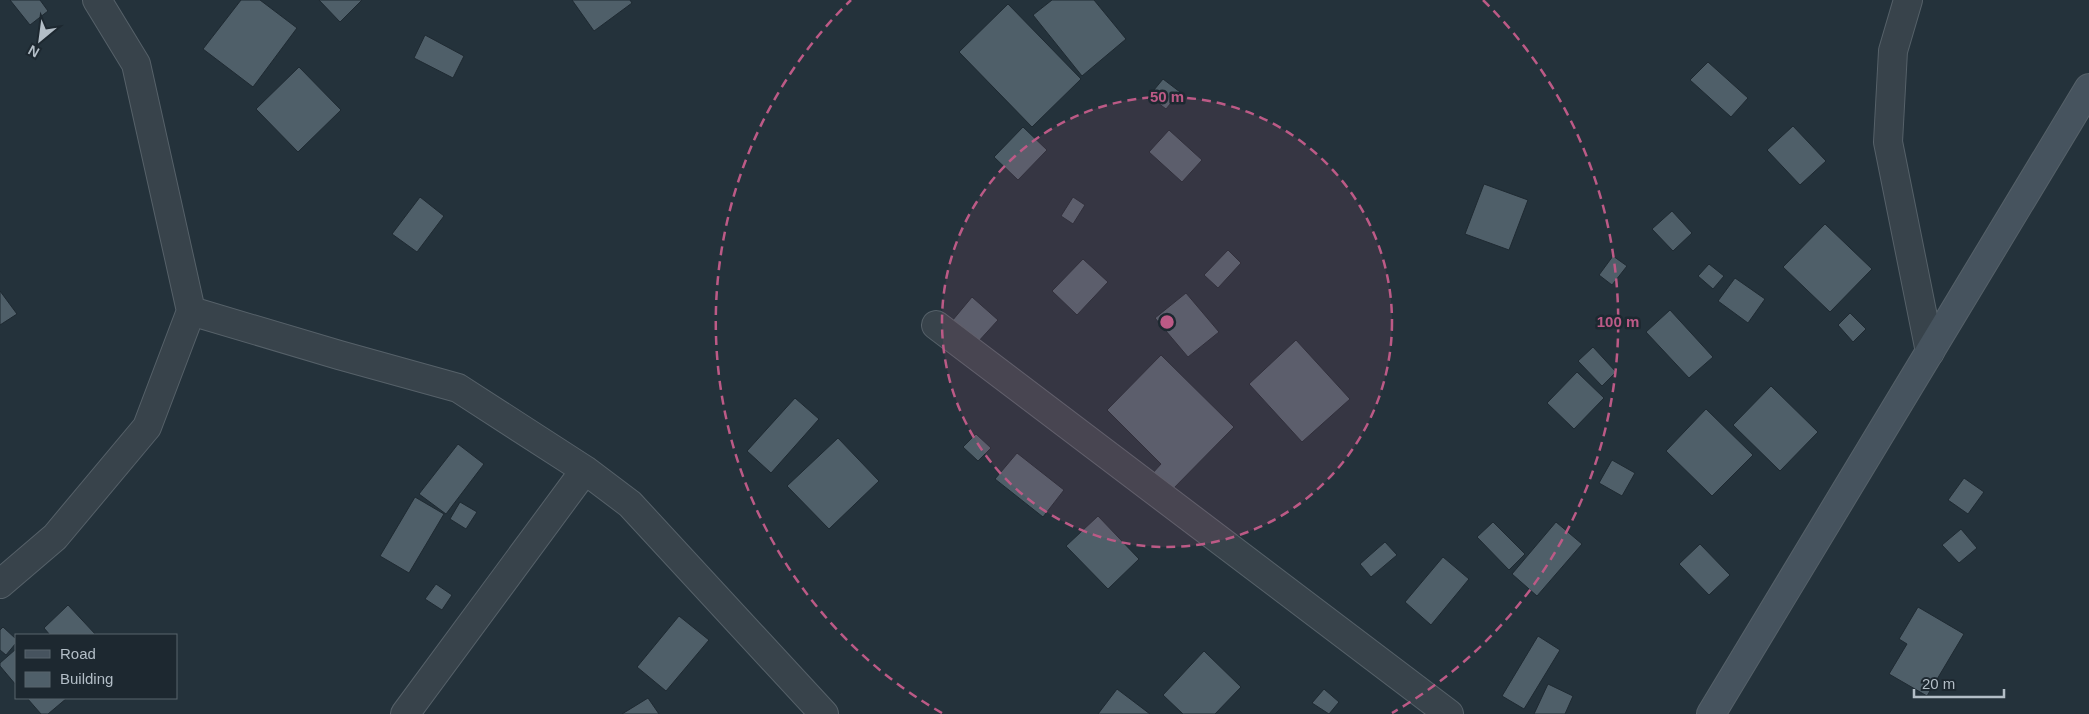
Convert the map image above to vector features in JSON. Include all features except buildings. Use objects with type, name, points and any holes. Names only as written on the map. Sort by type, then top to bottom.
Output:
[{"type":"street","points":[[0,584],[55,537],[147,427],[191,310],[136,64],[97,0]]},
{"type":"street","points":[[1908,0],[1893,51],[1888,142],[1930,352]]},
{"type":"street","points":[[1712,714],[2089,88]]},
{"type":"street","points":[[191,310],[339,355],[458,388],[585,470],[630,504],[824,714]]},
{"type":"street","points":[[936,325],[1449,714]]},
{"type":"street","points":[[406,714],[585,470]]}]
